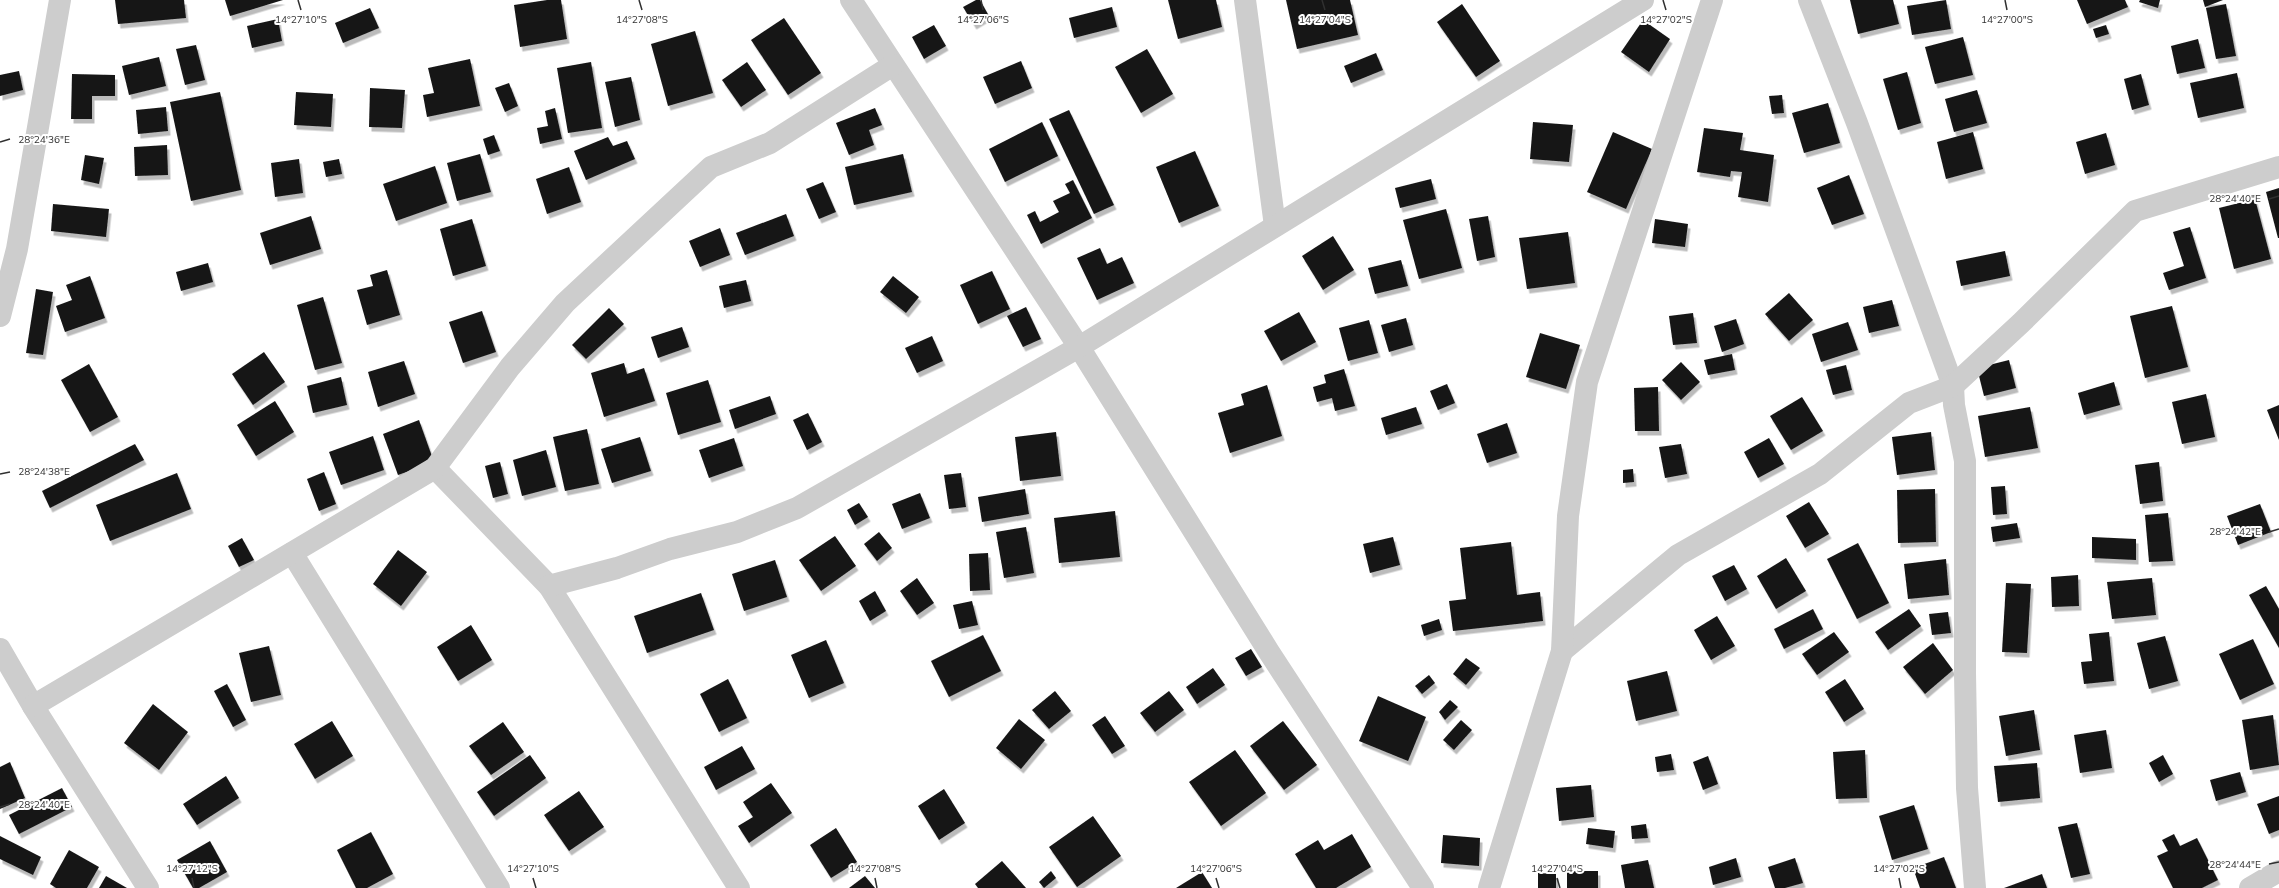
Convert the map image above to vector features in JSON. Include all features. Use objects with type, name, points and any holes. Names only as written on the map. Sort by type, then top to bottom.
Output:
[{"type":"street","points":[[0,316],[17,248],[60,0]]},
{"type":"street","points":[[851,0],[1079,347],[1269,652],[1423,888]]},
{"type":"street","points":[[1245,0],[1275,226]]},
{"type":"street","points":[[549,586],[616,568],[670,549],[737,532],[797,508],[1079,347],[1643,0]]},
{"type":"street","points":[[1489,888],[1562,650],[1568,516],[1587,382],[1712,0]]},
{"type":"street","points":[[1809,0],[1953,386],[1954,405],[1965,461],[1965,673],[1967,780],[1975,888]]},
{"type":"street","points":[[33,706],[436,468],[510,367],[565,303],[710,167],[770,142],[893,65]]},
{"type":"street","points":[[1562,650],[1678,555],[1820,474],[1909,403],[1953,386],[2021,323],[2135,211],[2279,167]]},
{"type":"street","points":[[436,468],[549,586],[739,888]]},
{"type":"street","points":[[292,553],[499,888]]},
{"type":"street","points":[[0,649],[33,706],[148,888]]},
{"type":"street","points":[[2250,888],[2279,871]]},
{"type":"building","points":[[115,0],[184,0],[186,18],[118,24]]},
{"type":"building","points":[[225,0],[283,0],[230,16]]},
{"type":"building","points":[[547,0],[561,0],[567,39],[520,47],[514,5]]},
{"type":"building","points":[[976,0],[980,0],[989,16],[974,25],[963,7]]},
{"type":"building","points":[[1168,0],[1216,0],[1222,27],[1178,39]]},
{"type":"building","points":[[1286,0],[1350,0],[1358,35],[1297,49]]},
{"type":"building","points":[[1850,0],[1893,0],[1899,24],[1858,34]]},
{"type":"building","points":[[1946,0],[1951,29],[1912,35],[1907,6]]},
{"type":"building","points":[[2077,0],[2125,0],[2128,7],[2087,24]]},
{"type":"building","points":[[2140,0],[2160,0],[2158,8],[2139,2]]},
{"type":"building","points":[[2203,0],[2223,0],[2205,7]]},
{"type":"building","points":[[1462,4],[1500,61],[1476,77],[1437,22]]},
{"type":"building","points":[[2226,4],[2236,56],[2216,59],[2206,8]]},
{"type":"building","points":[[1112,7],[1117,27],[1074,38],[1069,18]]},
{"type":"building","points":[[370,8],[379,28],[343,43],[335,23]]},
{"type":"building","points":[[784,18],[821,73],[788,95],[751,40]]},
{"type":"building","points":[[278,19],[282,41],[252,48],[247,26]]},
{"type":"building","points":[[1643,20],[1670,39],[1649,72],[1621,52]]},
{"type":"building","points":[[934,25],[946,46],[924,59],[912,37]]},
{"type":"building","points":[[2106,25],[2109,34],[2096,38],[2093,29]]},
{"type":"building","points":[[695,31],[713,93],[668,106],[651,44]]},
{"type":"building","points":[[1963,37],[1973,75],[1935,84],[1925,47]]},
{"type":"building","points":[[2198,39],[2205,68],[2177,74],[2171,46]]},
{"type":"building","points":[[196,45],[205,80],[185,85],[176,49]]},
{"type":"building","points":[[1147,49],[1173,94],[1141,113],[1115,67]]},
{"type":"building","points":[[1376,53],[1383,70],[1351,83],[1344,66]]},
{"type":"building","points":[[159,57],[166,86],[129,95],[122,66]]},
{"type":"building","points":[[470,59],[480,106],[427,117],[423,95],[434,93],[428,68]]},
{"type":"building","points":[[1021,61],[1032,88],[995,104],[983,77]]},
{"type":"building","points":[[591,62],[602,128],[568,133],[557,68]]},
{"type":"building","points":[[747,62],[766,90],[741,107],[722,80]]},
{"type":"building","points":[[19,71],[23,90],[0,96],[0,75]]},
{"type":"building","points":[[1907,72],[1921,123],[1898,130],[1883,79]]},
{"type":"building","points":[[2237,73],[2244,108],[2198,118],[2190,83]]},
{"type":"building","points":[[72,74],[115,75],[115,96],[92,96],[92,119],[71,119]]},
{"type":"building","points":[[2141,74],[2149,105],[2132,110],[2124,79]]},
{"type":"building","points":[[631,77],[640,120],[615,127],[605,82]]},
{"type":"building","points":[[509,83],[518,106],[505,112],[495,88]]},
{"type":"building","points":[[370,88],[405,90],[402,128],[369,127]]},
{"type":"building","points":[[1977,90],[1987,123],[1954,132],[1945,99]]},
{"type":"building","points":[[220,92],[241,190],[191,201],[170,102]]},
{"type":"building","points":[[296,92],[333,94],[331,127],[294,125]]},
{"type":"building","points":[[1782,95],[1784,113],[1772,114],[1769,96]]},
{"type":"building","points":[[1828,103],[1840,143],[1804,153],[1792,113]]},
{"type":"building","points":[[166,107],[168,131],[138,134],[136,110]]},
{"type":"building","points":[[555,108],[562,139],[540,144],[537,128],[548,126],[545,111]]},
{"type":"building","points":[[875,108],[882,125],[869,130],[874,145],[849,155],[836,123]]},
{"type":"building","points":[[1069,110],[1114,205],[1094,214],[1049,119]]},
{"type":"building","points":[[1042,122],[1058,156],[1005,182],[989,149]]},
{"type":"building","points":[[1533,122],[1573,125],[1569,162],[1530,159]]},
{"type":"building","points":[[1704,128],[1743,133],[1740,150],[1774,155],[1768,202],[1738,197],[1742,172],[1731,171],[1730,177],[1697,172]]},
{"type":"building","points":[[1613,132],[1652,149],[1626,209],[1587,192]]},
{"type":"building","points":[[1973,132],[1983,169],[1946,179],[1937,142]]},
{"type":"building","points":[[2106,133],[2115,165],[2085,174],[2076,142]]},
{"type":"building","points":[[494,135],[500,151],[488,155],[483,139]]},
{"type":"building","points":[[608,137],[613,146],[627,141],[635,159],[586,180],[574,151]]},
{"type":"building","points":[[167,145],[168,175],[135,176],[134,147]]},
{"type":"building","points":[[1195,151],[1219,206],[1179,223],[1156,167]]},
{"type":"building","points":[[480,154],[491,192],[457,201],[447,163]]},
{"type":"building","points":[[903,154],[912,192],[854,205],[845,167]]},
{"type":"building","points":[[85,155],[104,158],[99,184],[81,180]]},
{"type":"building","points":[[299,159],[303,193],[275,197],[271,163]]},
{"type":"building","points":[[339,159],[342,174],[326,177],[323,162]]},
{"type":"building","points":[[435,166],[447,203],[396,221],[383,184]]},
{"type":"building","points":[[569,167],[581,202],[547,214],[536,179]]},
{"type":"building","points":[[1849,175],[1864,214],[1832,225],[1817,188]]},
{"type":"building","points":[[1431,179],[1436,199],[1400,208],[1395,188]]},
{"type":"building","points":[[1073,180],[1092,218],[1041,244],[1027,215],[1035,211],[1040,222],[1059,212],[1053,201],[1070,193],[1065,184]]},
{"type":"building","points":[[823,182],[836,212],[819,219],[806,189]]},
{"type":"building","points":[[2279,188],[2279,238],[2278,238],[2266,192]]},
{"type":"building","points":[[2255,199],[2271,259],[2234,269],[2219,208]]},
{"type":"building","points":[[53,204],[109,209],[106,237],[51,231]]},
{"type":"building","points":[[1446,209],[1462,268],[1419,279],[1403,220]]},
{"type":"building","points":[[786,214],[794,236],[745,255],[736,233]]},
{"type":"building","points":[[311,216],[321,249],[270,265],[260,233]]},
{"type":"building","points":[[1488,216],[1495,257],[1477,261],[1469,219]]},
{"type":"building","points":[[472,219],[486,266],[453,276],[440,229]]},
{"type":"building","points":[[1655,219],[1688,224],[1685,247],[1652,243]]},
{"type":"building","points":[[2190,227],[2206,278],[2169,290],[2163,273],[2184,266],[2173,232]]},
{"type":"building","points":[[720,228],[730,255],[700,267],[689,241]]},
{"type":"building","points":[[1568,232],[1575,283],[1527,289],[1519,238]]},
{"type":"building","points":[[1333,236],[1354,270],[1323,290],[1302,256]]},
{"type":"building","points":[[1100,248],[1107,264],[1122,257],[1134,283],[1097,300],[1077,258]]},
{"type":"building","points":[[2005,251],[2010,276],[1961,286],[1956,261]]},
{"type":"building","points":[[1401,260],[1408,286],[1375,294],[1368,268]]},
{"type":"building","points":[[208,263],[213,282],[181,291],[176,272]]},
{"type":"building","points":[[387,270],[400,315],[367,325],[357,290],[373,286],[370,275]]},
{"type":"building","points":[[992,271],[1010,309],[978,324],[960,285]]},
{"type":"building","points":[[90,276],[105,318],[65,332],[56,306],[72,300],[66,285]]},
{"type":"building","points":[[893,276],[919,297],[906,313],[880,292]]},
{"type":"building","points":[[746,280],[751,301],[724,308],[719,286]]},
{"type":"building","points":[[36,289],[53,292],[43,355],[26,353]]},
{"type":"building","points":[[1789,293],[1813,320],[1789,341],[1765,314]]},
{"type":"building","points":[[323,297],[342,363],[315,370],[297,305]]},
{"type":"building","points":[[1892,300],[1899,326],[1869,333],[1863,307]]},
{"type":"building","points":[[2172,306],[2188,367],[2145,378],[2130,316]]},
{"type":"building","points":[[1026,307],[1041,339],[1023,347],[1007,316]]},
{"type":"building","points":[[609,308],[624,324],[586,359],[572,345]]},
{"type":"building","points":[[482,311],[496,352],[463,363],[449,322]]},
{"type":"building","points":[[1299,312],[1316,342],[1281,361],[1264,331]]},
{"type":"building","points":[[1693,313],[1697,343],[1673,345],[1669,316]]},
{"type":"building","points":[[1406,318],[1413,345],[1389,352],[1381,325]]},
{"type":"building","points":[[1736,319],[1744,344],[1722,352],[1714,326]]},
{"type":"building","points":[[1369,320],[1378,353],[1348,361],[1339,328]]},
{"type":"building","points":[[1848,322],[1858,350],[1821,362],[1812,334]]},
{"type":"building","points":[[682,327],[689,347],[658,358],[651,337]]},
{"type":"building","points":[[1540,333],[1580,345],[1566,389],[1526,377]]},
{"type":"building","points":[[932,336],[943,361],[917,373],[905,348]]},
{"type":"building","points":[[264,352],[285,382],[253,405],[232,374]]},
{"type":"building","points":[[1732,354],[1735,370],[1708,375],[1704,360]]},
{"type":"building","points":[[2009,360],[2016,388],[1984,396],[1977,368]]},
{"type":"building","points":[[404,361],[415,394],[378,407],[368,372]]},
{"type":"building","points":[[1681,362],[1700,382],[1681,400],[1662,380]]},
{"type":"building","points":[[624,363],[627,374],[644,368],[655,401],[604,417],[591,373]]},
{"type":"building","points":[[89,364],[118,417],[90,432],[61,380]]},
{"type":"building","points":[[1846,365],[1852,390],[1833,395],[1826,370]]},
{"type":"building","points":[[1344,369],[1355,406],[1335,411],[1332,398],[1317,402],[1313,387],[1326,383],[1324,375]]},
{"type":"building","points":[[341,377],[347,405],[313,413],[307,386]]},
{"type":"building","points":[[708,380],[721,422],[678,435],[666,393]]},
{"type":"building","points":[[2114,382],[2120,405],[2084,415],[2078,393]]},
{"type":"building","points":[[1447,384],[1455,403],[1438,410],[1430,391]]},
{"type":"building","points":[[1267,385],[1282,436],[1230,453],[1218,413],[1244,405],[1241,394]]},
{"type":"building","points":[[1658,387],[1659,431],[1635,431],[1634,388]]},
{"type":"building","points":[[2206,394],[2215,437],[2182,444],[2172,402]]},
{"type":"building","points":[[770,396],[776,414],[735,429],[729,410]]},
{"type":"building","points":[[1802,397],[1823,431],[1791,450],[1770,416]]},
{"type":"building","points":[[275,401],[294,432],[256,456],[237,425]]},
{"type":"building","points":[[2279,405],[2279,440],[2267,410]]},
{"type":"building","points":[[1416,407],[1422,424],[1386,435],[1381,418]]},
{"type":"building","points":[[2030,407],[2038,448],[1985,457],[1978,416]]},
{"type":"building","points":[[808,413],[822,442],[807,450],[793,420]]},
{"type":"building","points":[[419,420],[434,462],[398,475],[383,434]]},
{"type":"building","points":[[1507,423],[1517,453],[1487,463],[1477,434]]},
{"type":"building","points":[[587,429],[599,484],[565,491],[553,437]]},
{"type":"building","points":[[1056,432],[1061,476],[1020,481],[1015,437]]},
{"type":"building","points":[[1931,432],[1935,470],[1897,475],[1892,437]]},
{"type":"building","points":[[373,436],[384,470],[341,485],[329,452]]},
{"type":"building","points":[[640,437],[651,471],[612,483],[601,449]]},
{"type":"building","points":[[734,438],[743,466],[709,478],[699,450]]},
{"type":"building","points":[[1769,438],[1784,464],[1758,478],[1744,452]]},
{"type":"building","points":[[135,444],[144,460],[50,508],[42,491]]},
{"type":"building","points":[[1681,444],[1687,474],[1665,478],[1659,447]]},
{"type":"building","points":[[546,450],[556,487],[522,496],[513,460]]},
{"type":"building","points":[[500,462],[508,494],[493,498],[485,466]]},
{"type":"building","points":[[2159,462],[2163,501],[2140,504],[2135,465]]},
{"type":"building","points":[[1633,469],[1634,482],[1623,483],[1623,470]]},
{"type":"building","points":[[324,472],[336,504],[319,511],[307,479]]},
{"type":"building","points":[[177,473],[191,509],[110,541],[96,505]]},
{"type":"building","points":[[961,473],[966,507],[949,509],[944,475]]},
{"type":"building","points":[[2005,486],[2007,514],[1993,515],[1991,487]]},
{"type":"building","points":[[1025,489],[1029,514],[982,522],[978,497]]},
{"type":"building","points":[[1935,489],[1936,542],[1898,543],[1897,490]]},
{"type":"building","points":[[920,493],[930,518],[902,529],[892,504]]},
{"type":"building","points":[[1809,502],[1829,534],[1805,548],[1786,516]]},
{"type":"building","points":[[859,503],[868,517],[855,525],[847,510]]},
{"type":"building","points":[[2260,504],[2271,532],[2238,545],[2227,516]]},
{"type":"building","points":[[1115,511],[1120,557],[1059,563],[1054,518]]},
{"type":"building","points":[[2168,513],[2173,561],[2149,562],[2145,515]]},
{"type":"building","points":[[2017,523],[2020,538],[1993,542],[1991,527]]},
{"type":"building","points":[[1026,527],[1034,573],[1004,578],[996,532]]},
{"type":"building","points":[[879,532],[892,548],[877,561],[864,544]]},
{"type":"building","points":[[835,536],[856,566],[821,591],[799,560]]},
{"type":"building","points":[[1393,537],[1400,565],[1370,573],[1363,544]]},
{"type":"building","points":[[2092,537],[2136,539],[2136,560],[2092,558]]},
{"type":"building","points":[[242,538],[254,560],[239,567],[228,546]]},
{"type":"building","points":[[1511,542],[1517,595],[1540,592],[1543,621],[1453,631],[1449,601],[1466,599],[1460,548]]},
{"type":"building","points":[[1858,543],[1889,603],[1857,619],[1827,559]]},
{"type":"building","points":[[398,550],[427,572],[401,606],[373,584]]},
{"type":"building","points":[[988,553],[990,590],[970,591],[969,554]]},
{"type":"building","points":[[1786,558],[1806,591],[1776,609],[1757,576]]},
{"type":"building","points":[[1946,559],[1949,595],[1908,599],[1904,564]]},
{"type":"building","points":[[775,560],[787,597],[744,611],[732,574]]},
{"type":"building","points":[[1734,565],[1747,589],[1725,601],[1712,576]]},
{"type":"building","points":[[2078,575],[2079,606],[2052,607],[2051,577]]},
{"type":"building","points":[[917,578],[934,603],[917,615],[900,591]]},
{"type":"building","points":[[2152,578],[2156,615],[2112,619],[2107,582]]},
{"type":"building","points":[[2006,583],[2031,584],[2027,653],[2002,652]]},
{"type":"building","points":[[2266,586],[2279,609],[2279,648],[2249,595]]},
{"type":"building","points":[[875,591],[886,611],[870,621],[859,601]]},
{"type":"building","points":[[701,593],[714,630],[647,653],[634,616]]},
{"type":"building","points":[[972,601],[978,625],[959,629],[953,605]]},
{"type":"building","points":[[1813,609],[1823,629],[1784,649],[1774,629]]},
{"type":"building","points":[[1909,609],[1921,626],[1888,650],[1875,632]]},
{"type":"building","points":[[1948,612],[1951,633],[1932,635],[1929,614]]},
{"type":"building","points":[[1717,616],[1735,646],[1711,660],[1694,630]]},
{"type":"building","points":[[1439,619],[1442,630],[1424,636],[1421,625]]},
{"type":"building","points":[[471,625],[492,660],[458,681],[437,647]]},
{"type":"building","points":[[1834,632],[1849,652],[1817,675],[1802,654]]},
{"type":"building","points":[[2109,632],[2114,681],[2084,684],[2081,662],[2092,661],[2089,634]]},
{"type":"building","points":[[983,635],[1001,671],[949,697],[931,661]]},
{"type":"building","points":[[2165,636],[2178,681],[2149,689],[2137,643]]},
{"type":"building","points":[[2253,639],[2274,684],[2240,700],[2219,654]]},
{"type":"building","points":[[826,640],[844,683],[809,698],[791,655]]},
{"type":"building","points":[[1933,643],[1953,670],[1925,694],[1903,667]]},
{"type":"building","points":[[269,646],[281,695],[251,702],[239,653]]},
{"type":"building","points":[[1251,649],[1262,667],[1246,676],[1235,658]]},
{"type":"building","points":[[1466,658],[1480,668],[1466,685],[1453,674]]},
{"type":"building","points":[[1213,668],[1225,685],[1197,704],[1186,687]]},
{"type":"building","points":[[1667,671],[1677,711],[1636,721],[1627,681]]},
{"type":"building","points":[[1429,675],[1435,683],[1422,694],[1415,686]]},
{"type":"building","points":[[728,679],[747,718],[719,732],[700,694]]},
{"type":"building","points":[[1845,679],[1864,709],[1844,722],[1825,692]]},
{"type":"building","points":[[227,684],[246,720],[233,727],[214,691]]},
{"type":"building","points":[[1055,691],[1071,711],[1049,729],[1032,710]]},
{"type":"building","points":[[1169,691],[1184,710],[1155,732],[1140,713]]},
{"type":"building","points":[[1378,696],[1426,717],[1408,761],[1359,741]]},
{"type":"building","points":[[1450,700],[1458,707],[1445,720],[1439,712]]},
{"type":"building","points":[[153,704],[188,732],[159,770],[124,743]]},
{"type":"building","points":[[2034,710],[2040,750],[2006,756],[1999,716]]},
{"type":"building","points":[[2273,715],[2279,765],[2250,770],[2242,720]]},
{"type":"building","points":[[1105,716],[1125,746],[1112,754],[1092,725]]},
{"type":"building","points":[[1019,719],[1045,740],[1021,769],[996,748]]},
{"type":"building","points":[[1461,720],[1472,730],[1454,750],[1443,740]]},
{"type":"building","points":[[332,721],[353,756],[315,779],[294,744]]},
{"type":"building","points":[[1283,721],[1317,765],[1284,790],[1250,746]]},
{"type":"building","points":[[503,722],[524,752],[491,775],[469,746]]},
{"type":"building","points":[[2106,730],[2112,768],[2080,773],[2074,735]]},
{"type":"building","points":[[742,746],[755,769],[716,790],[704,767]]},
{"type":"building","points":[[1235,750],[1266,793],[1221,826],[1189,782]]},
{"type":"building","points":[[1865,750],[1867,798],[1836,799],[1833,752]]},
{"type":"building","points":[[1671,754],[1674,770],[1657,772],[1655,757]]},
{"type":"building","points":[[530,755],[546,778],[494,816],[477,792]]},
{"type":"building","points":[[2163,755],[2173,774],[2159,782],[2149,763]]},
{"type":"building","points":[[1708,756],[1718,784],[1703,790],[1693,762]]},
{"type":"building","points":[[10,762],[25,798],[0,809],[0,767]]},
{"type":"building","points":[[2037,763],[2040,798],[1998,802],[1994,766]]},
{"type":"building","points":[[2240,772],[2246,792],[2216,801],[2210,780]]},
{"type":"building","points":[[226,776],[239,798],[197,825],[183,804]]},
{"type":"building","points":[[771,783],[792,813],[749,843],[738,826],[753,817],[743,802]]},
{"type":"building","points":[[1591,785],[1594,817],[1559,821],[1556,788]]},
{"type":"building","points":[[62,788],[72,807],[19,834],[9,815]]},
{"type":"building","points":[[944,789],[965,823],[939,840],[918,806]]},
{"type":"building","points":[[579,791],[604,827],[569,851],[544,815]]},
{"type":"building","points":[[2279,796],[2279,830],[2269,834],[2257,804]]},
{"type":"building","points":[[1914,805],[1928,849],[1892,860],[1879,816]]},
{"type":"building","points":[[1093,816],[1121,856],[1077,887],[1049,847]]},
{"type":"building","points":[[2077,823],[2090,874],[2071,878],[2058,827]]},
{"type":"building","points":[[1646,824],[1648,838],[1632,839],[1631,826]]},
{"type":"building","points":[[836,828],[857,862],[831,878],[810,845]]},
{"type":"building","points":[[1588,828],[1615,831],[1613,848],[1586,844]]},
{"type":"building","points":[[371,832],[393,874],[367,888],[356,888],[337,850]]},
{"type":"building","points":[[1352,834],[1371,867],[1336,888],[1316,888],[1295,854],[1318,840],[1324,850]]},
{"type":"building","points":[[2174,834],[2180,846],[2197,838],[2218,880],[2202,888],[2173,888],[2157,856],[2168,851],[2162,840]]},
{"type":"building","points":[[1443,835],[1480,838],[1479,866],[1441,863]]},
{"type":"building","points":[[0,836],[41,857],[33,875],[0,859]]},
{"type":"building","points":[[210,841],[227,872],[199,888],[193,888],[177,860]]},
{"type":"building","points":[[69,850],[99,867],[87,888],[56,888],[50,884]]},
{"type":"building","points":[[1944,857],[1956,888],[1920,888],[1913,868]]},
{"type":"building","points":[[1736,858],[1741,877],[1713,885],[1709,867]]},
{"type":"building","points":[[1795,858],[1803,883],[1785,888],[1775,888],[1768,867]]},
{"type":"building","points":[[1648,860],[1654,888],[1625,888],[1621,865]]},
{"type":"building","points":[[1002,861],[1026,888],[978,888],[975,884]]},
{"type":"building","points":[[1051,871],[1056,878],[1044,888],[1039,882]]},
{"type":"building","points":[[1567,871],[1598,871],[1598,888],[1567,888]]},
{"type":"building","points":[[1202,872],[1212,888],[1176,888]]},
{"type":"building","points":[[1538,873],[1556,874],[1556,888],[1538,888]]},
{"type":"building","points":[[2042,874],[2047,888],[2004,888]]},
{"type":"building","points":[[106,876],[127,888],[99,888]]},
{"type":"building","points":[[865,876],[875,888],[849,888]]}]
